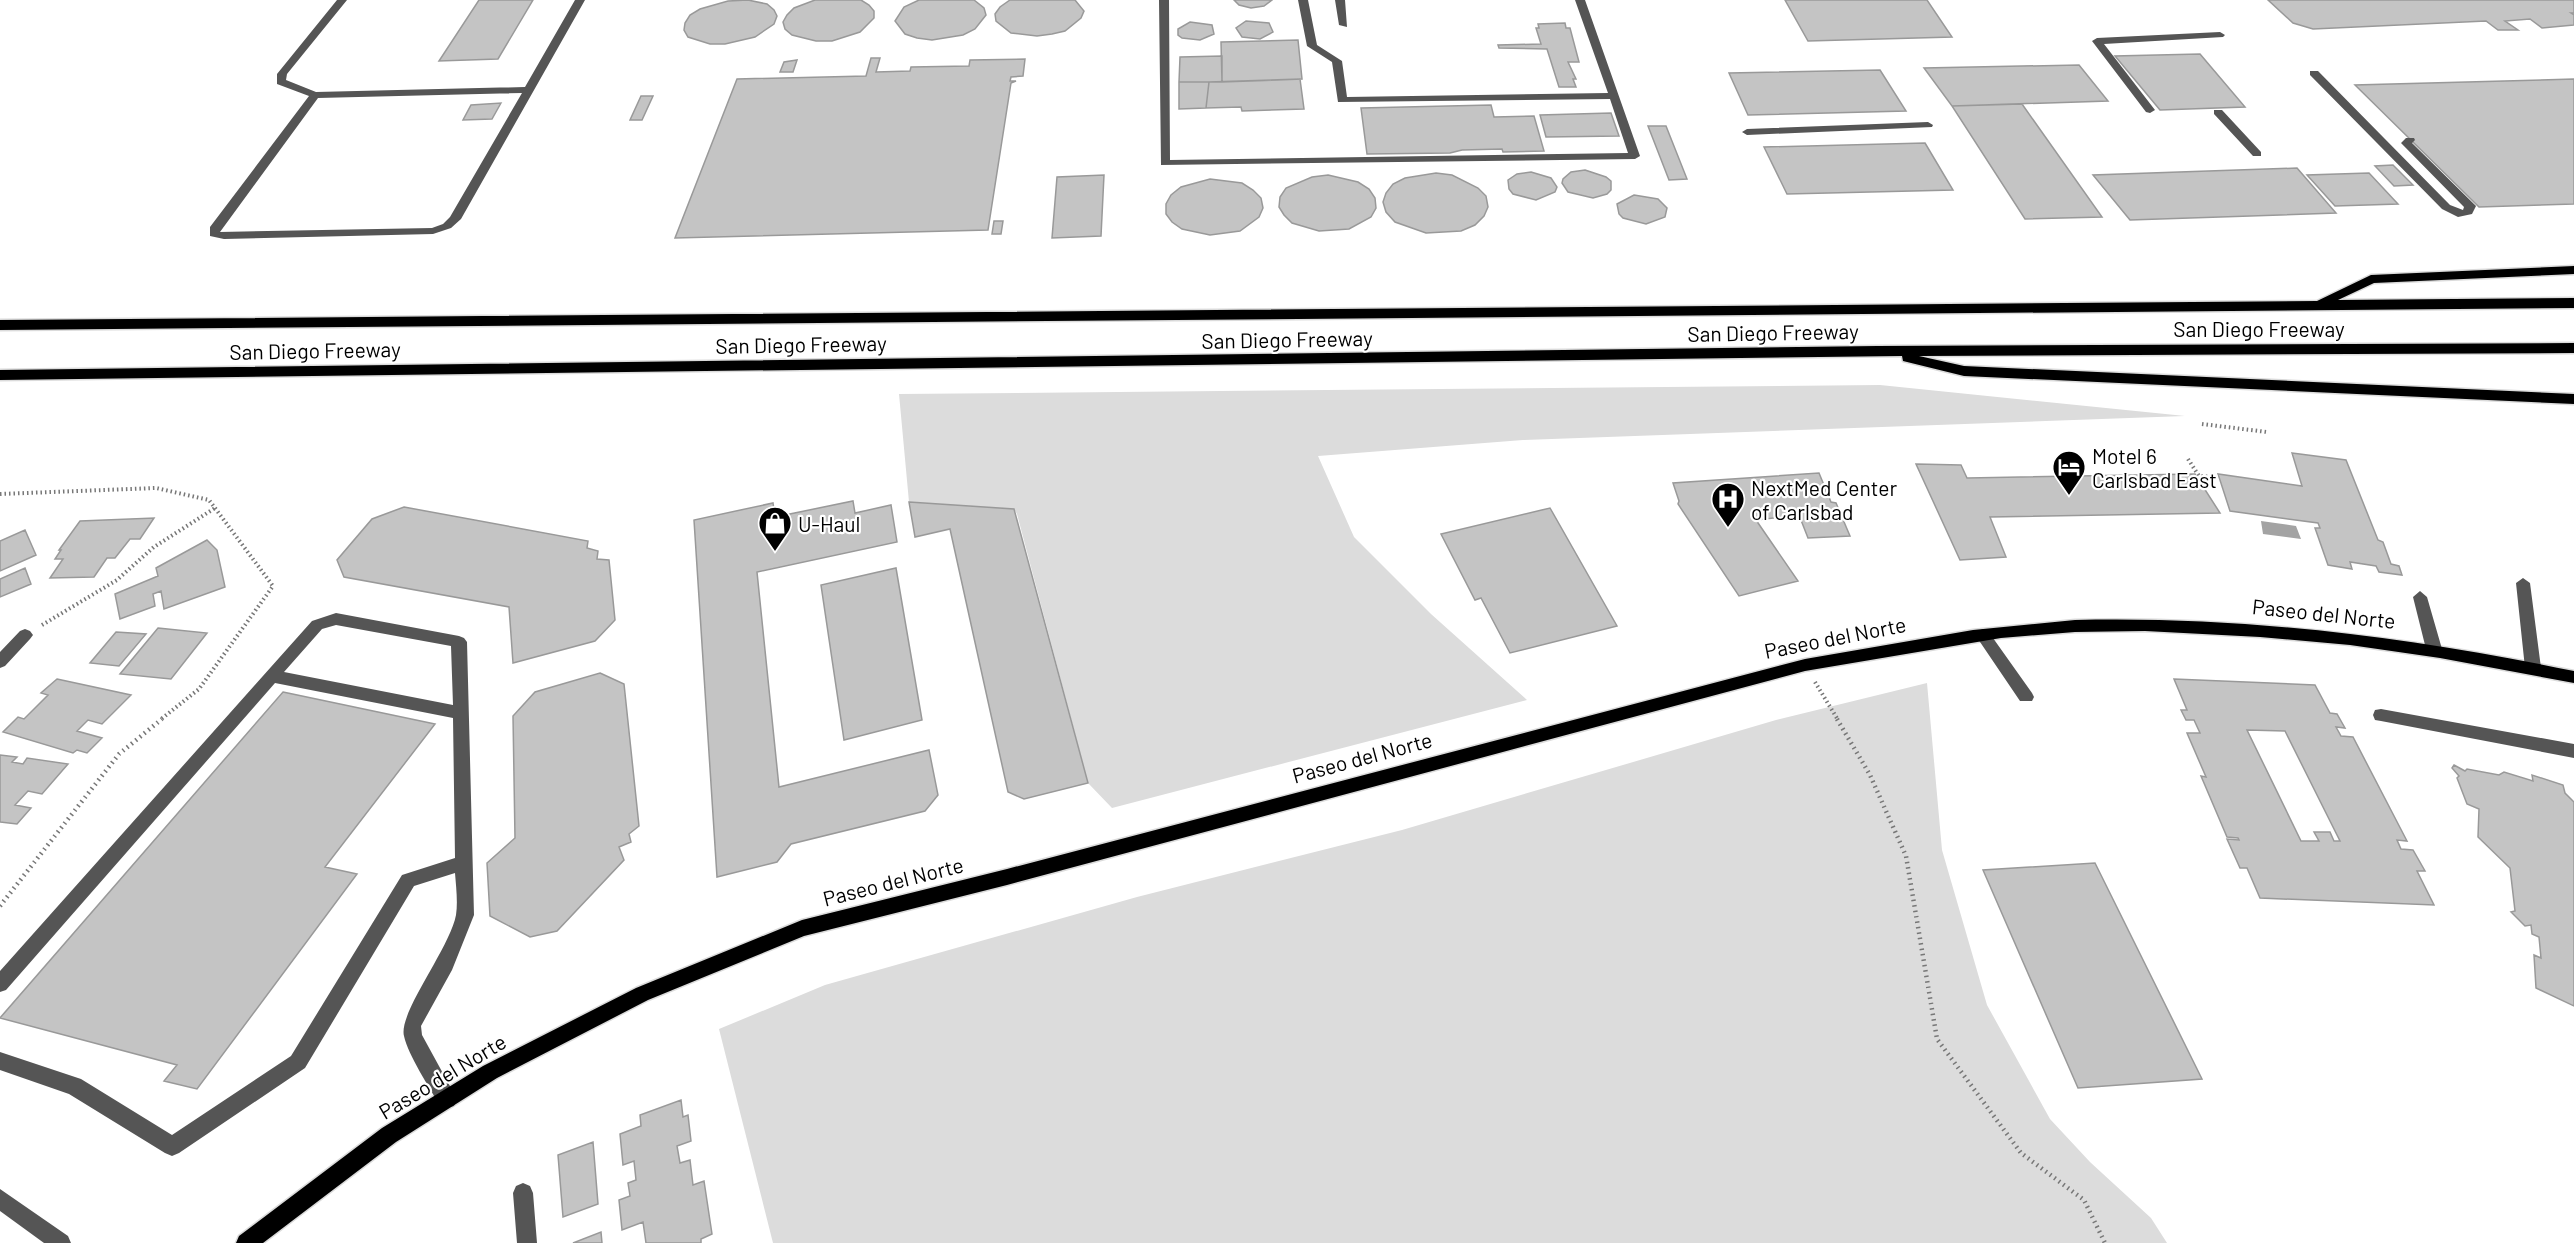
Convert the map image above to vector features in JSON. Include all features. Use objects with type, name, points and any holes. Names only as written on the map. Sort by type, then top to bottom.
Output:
[{"type":"highway","points":[[2318,305],[2371,279],[2574,270]]},
{"type":"highway","name":"San Diego Freeway","points":[[0,325],[2574,303]]},
{"type":"highway","name":"San Diego Freeway","points":[[0,375],[1877,351],[2574,348]]},
{"type":"highway","points":[[1877,351],[1964,371],[2574,399]]},
{"type":"main road","name":"Paseo del Norte","points":[[246,1243],[389,1135],[490,1072],[642,994],[802,928],[1007,877],[1805,665],[2030,629],[2152,625],[2280,631],[2434,650],[2574,677]]},
{"type":"street","points":[[342,0],[282,74],[281,82],[315,95],[529,90]]},
{"type":"street","points":[[315,95],[214,229],[213,234],[224,236],[433,231],[447,226],[455,219],[580,0]]},
{"type":"street","points":[[1164,0],[1164,163],[1635,156],[1580,0]]},
{"type":"street","points":[[1303,0],[1312,46],[1337,61],[1342,100],[1491,96],[1516,99],[1614,96]]},
{"type":"street","points":[[1340,0],[1344,26]]},
{"type":"street","points":[[2150,110],[2097,41],[2220,35]]},
{"type":"street","points":[[2314,73],[2445,207],[2458,214],[2468,212],[2470,206],[2406,143],[2410,140]]},
{"type":"street","points":[[2218,112],[2258,154]]},
{"type":"street","points":[[1747,132],[1928,125]]},
{"type":"street","points":[[2523,583],[2533,668]]},
{"type":"street","points":[[2420,597],[2434,650]]},
{"type":"street","points":[[0,984],[317,625],[336,619],[459,642],[465,915],[446,964],[422,1002],[412,1026],[413,1037],[447,1099]]},
{"type":"street","points":[[0,662],[25,635]]},
{"type":"street","points":[[1983,635],[2026,697]]},
{"type":"street","points":[[272,676],[461,712]]},
{"type":"street","points":[[2381,715],[2574,751]]},
{"type":"street","points":[[0,1061],[74,1086],[172,1146],[298,1062],[408,880],[465,862]]},
{"type":"street","points":[[523,1193],[527,1243]]},
{"type":"street","points":[[0,1199],[61,1243]]},
{"type":"path","points":[[2202,424],[2268,432]]},
{"type":"path","points":[[2188,459],[2199,476],[2215,477]]},
{"type":"path","points":[[0,494],[156,488],[210,500],[273,586],[200,689],[119,754],[0,906]]},
{"type":"path","points":[[25,635],[117,580],[154,547],[215,508]]},
{"type":"path","points":[[1805,665],[1870,775],[1906,856],[1937,1039],[2021,1154],[2084,1200],[2105,1243]]},
{"type":"shaded area","points":[[1880,385],[2185,416],[1523,440],[1318,456],[1354,537],[1431,614],[1527,700],[1112,808],[1088,783],[1017,514],[1014,509],[909,502],[899,394]]},
{"type":"shaded area","points":[[2261,521],[2296,526],[2301,539],[2263,534]]},
{"type":"shaded area","points":[[1927,683],[1942,850],[1987,1005],[2050,1119],[2090,1162],[2151,1218],[2167,1243],[773,1243],[719,1029],[825,985],[1137,897],[1402,830],[1776,720]]},
{"type":"building","points":[[479,0],[533,0],[498,59],[439,61]]},
{"type":"building","points":[[748,0],[767,4],[777,16],[774,24],[755,37],[725,44],[710,44],[688,37],[684,30],[690,15],[700,9],[728,1]]},
{"type":"building","points":[[815,0],[861,0],[874,11],[874,18],[860,32],[832,41],[816,41],[792,35],[785,29],[783,22],[787,15],[794,8]]},
{"type":"building","points":[[919,0],[974,0],[984,8],[986,15],[975,29],[963,35],[932,40],[917,38],[905,34],[895,21],[904,7]]},
{"type":"building","points":[[1010,0],[1075,0],[1084,11],[1081,18],[1065,31],[1037,36],[1011,33],[996,21],[995,14]]},
{"type":"building","points":[[1234,0],[1272,0],[1264,6],[1251,8],[1239,5]]},
{"type":"building","points":[[1785,0],[1927,0],[1952,37],[1808,41]]},
{"type":"building","points":[[2268,0],[2574,0],[2574,13],[2571,13],[2574,15],[2574,25],[2542,28],[2530,19],[2505,21],[2518,30],[2498,30],[2486,21],[2313,29],[2293,23]]},
{"type":"building","points":[[1246,21],[1269,23],[1273,32],[1260,39],[1242,37],[1236,28]]},
{"type":"building","points":[[1190,22],[1212,25],[1214,34],[1200,40],[1182,38],[1178,35],[1178,29]]},
{"type":"building","points":[[1565,23],[1566,28],[1570,28],[1579,62],[1568,62],[1576,79],[1573,79],[1576,87],[1559,87],[1547,49],[1499,48],[1498,45],[1541,44],[1536,28],[1539,28],[1538,24]]},
{"type":"building","points":[[1298,40],[1302,79],[1222,82],[1221,42]]},
{"type":"building","points":[[2200,54],[2245,107],[2160,110],[2115,56]]},
{"type":"building","points":[[1222,56],[1222,82],[1179,82],[1180,57]]},
{"type":"building","points":[[871,58],[880,58],[876,72],[910,71],[911,67],[969,66],[970,60],[1025,59],[1023,76],[1011,77],[1010,81],[1016,81],[1011,83],[988,230],[675,238],[737,79],[866,76]]},
{"type":"building","points":[[797,60],[793,72],[780,72],[784,62]]},
{"type":"building","points":[[2079,65],[2108,101],[1952,106],[1924,68]]},
{"type":"building","points":[[1880,70],[1906,111],[1748,115],[1729,73]]},
{"type":"building","points":[[1300,79],[1304,109],[1242,111],[1241,107],[1206,108],[1209,82]]},
{"type":"building","points":[[2574,79],[2574,204],[2479,207],[2355,85]]},
{"type":"building","points":[[1179,82],[1209,82],[1206,108],[1179,109]]},
{"type":"building","points":[[641,96],[653,96],[642,120],[630,120]]},
{"type":"building","points":[[501,103],[492,119],[463,120],[471,105]]},
{"type":"building","points":[[2022,104],[2102,217],[2025,219],[1952,106]]},
{"type":"building","points":[[1491,105],[1494,117],[1534,116],[1544,151],[1503,152],[1502,149],[1462,150],[1450,153],[1367,154],[1361,108]]},
{"type":"building","points":[[1611,113],[1619,136],[1546,137],[1540,115]]},
{"type":"building","points":[[1648,126],[1666,126],[1687,179],[1669,180]]},
{"type":"building","points":[[1925,143],[1953,190],[1787,194],[1764,147]]},
{"type":"building","points":[[2393,165],[2413,185],[2394,186],[2375,166]]},
{"type":"building","points":[[2297,168],[2336,213],[2130,220],[2093,175]]},
{"type":"building","points":[[1585,170],[1606,177],[1611,181],[1611,190],[1607,194],[1593,198],[1568,192],[1562,183],[1563,179],[1571,172]]},
{"type":"building","points":[[1531,172],[1551,178],[1557,187],[1555,192],[1536,200],[1513,194],[1509,189],[1508,180],[1517,174]]},
{"type":"building","points":[[1436,173],[1452,175],[1478,188],[1486,196],[1488,207],[1484,216],[1475,225],[1461,231],[1426,233],[1395,222],[1386,212],[1383,202],[1393,184],[1405,178]]},
{"type":"building","points":[[2369,173],[2398,204],[2335,206],[2307,175]]},
{"type":"building","points":[[1104,175],[1101,236],[1052,238],[1057,177]]},
{"type":"building","points":[[1328,175],[1358,182],[1369,189],[1375,198],[1376,208],[1371,217],[1349,229],[1319,231],[1292,223],[1279,207],[1280,197],[1286,188],[1312,177]]},
{"type":"building","points":[[1210,179],[1242,183],[1253,190],[1261,198],[1263,208],[1259,217],[1240,231],[1210,235],[1182,229],[1172,222],[1166,214],[1166,204],[1171,195],[1181,187]]},
{"type":"building","points":[[1634,195],[1658,199],[1667,208],[1665,217],[1646,224],[1623,218],[1619,214],[1617,204]]},
{"type":"building","points":[[994,221],[1003,221],[1001,234],[992,234]]},
{"type":"building","name":"Motel 6 Carlsbad East","points":[[2292,453],[2346,460],[2378,540],[2383,542],[2391,564],[2399,566],[2402,575],[2379,572],[2376,566],[2350,562],[2352,569],[2328,565],[2315,528],[2320,528],[2318,523],[2230,511],[2218,474],[2302,486]]},
{"type":"building","name":"Motel 6 Carlsbad East","points":[[1916,464],[1961,465],[1967,478],[2195,474],[2220,513],[1990,517],[2006,557],[1960,560]]},
{"type":"building","name":"NextMed Center of Carlsbad","points":[[1819,473],[1831,502],[1836,503],[1850,536],[1808,538],[1799,515],[1756,520],[1798,581],[1739,596],[1678,504],[1673,483]]},
{"type":"building","points":[[853,501],[855,513],[891,505],[897,542],[757,572],[779,787],[929,750],[938,795],[925,811],[791,844],[777,862],[717,877],[694,520],[773,503],[775,517]]},
{"type":"building","points":[[909,502],[1014,509],[1088,783],[1024,799],[1008,792],[950,529],[915,537]]},
{"type":"building","points":[[404,507],[588,541],[587,548],[598,551],[597,559],[609,560],[615,620],[595,641],[513,663],[509,607],[344,577],[337,560],[372,519]]},
{"type":"building","points":[[1550,508],[1617,626],[1510,653],[1481,598],[1475,600],[1441,534]]},
{"type":"building","points":[[154,518],[140,539],[130,539],[115,558],[107,558],[94,577],[50,578],[63,559],[55,559],[61,550],[59,550],[80,521]]},
{"type":"building","points":[[25,530],[36,555],[0,571],[0,541]]},
{"type":"building","points":[[207,540],[217,550],[225,587],[164,609],[161,591],[153,594],[155,606],[120,619],[115,594],[158,576],[156,568]]},
{"type":"building","points":[[25,568],[31,584],[0,597],[0,579]]},
{"type":"building","points":[[896,568],[922,720],[844,740],[821,585]]},
{"type":"building","points":[[158,628],[207,633],[171,679],[120,674]]},
{"type":"building","points":[[116,632],[146,634],[119,666],[90,663]]},
{"type":"building","points":[[600,673],[624,684],[639,826],[629,834],[631,842],[619,847],[624,860],[557,931],[530,937],[490,916],[487,863],[515,838],[513,716],[535,692]]},
{"type":"building","points":[[57,679],[131,695],[102,724],[88,720],[77,731],[102,738],[87,753],[77,750],[73,753],[3,732],[18,717],[24,719],[48,695],[41,693]]},
{"type":"building","points":[[2174,679],[2315,685],[2330,713],[2337,714],[2345,728],[2336,727],[2341,736],[2353,737],[2407,841],[2397,840],[2401,849],[2413,850],[2425,871],[2417,871],[2434,905],[2260,898],[2247,868],[2240,868],[2227,839],[2239,840],[2227,837],[2201,776],[2206,777],[2187,733],[2200,733],[2194,720],[2186,720],[2181,710],[2187,710]],"holes":[[[2247,730],[2285,731],[2340,841],[2334,841],[2330,832],[2314,832],[2319,841],[2301,841]]]},
{"type":"building","points":[[283,692],[435,724],[325,867],[357,874],[197,1089],[164,1081],[177,1065],[0,1018]]},
{"type":"building","points":[[0,755],[17,757],[12,762],[23,764],[27,758],[68,764],[42,794],[28,791],[15,805],[31,808],[17,824],[0,822]]},
{"type":"building","points":[[2454,765],[2465,771],[2467,769],[2499,775],[2504,772],[2533,781],[2532,775],[2563,785],[2565,793],[2574,802],[2574,1006],[2536,988],[2534,955],[2541,958],[2539,937],[2532,934],[2531,925],[2525,926],[2511,912],[2515,911],[2510,868],[2478,837],[2479,809],[2467,804],[2457,778],[2459,776],[2452,768]]},
{"type":"building","points":[[2095,863],[2202,1079],[2078,1088],[1983,870]]},
{"type":"building","points":[[681,1100],[683,1117],[688,1115],[691,1141],[677,1146],[680,1163],[690,1160],[693,1185],[704,1181],[712,1234],[701,1239],[701,1243],[646,1243],[643,1222],[622,1230],[619,1200],[630,1196],[628,1183],[636,1180],[634,1161],[623,1165],[620,1134],[641,1126],[640,1115]]},
{"type":"building","points":[[593,1142],[598,1204],[563,1217],[558,1155]]},
{"type":"building","points":[[601,1232],[602,1243],[573,1243]]},
{"type":"place","name":"Motel 6 Carlsbad East","points":[[2069,496]]},
{"type":"place","name":"NextMed Center of Carlsbad","points":[[1728,528]]},
{"type":"place","name":"U-Haul","points":[[775,552]]}]
